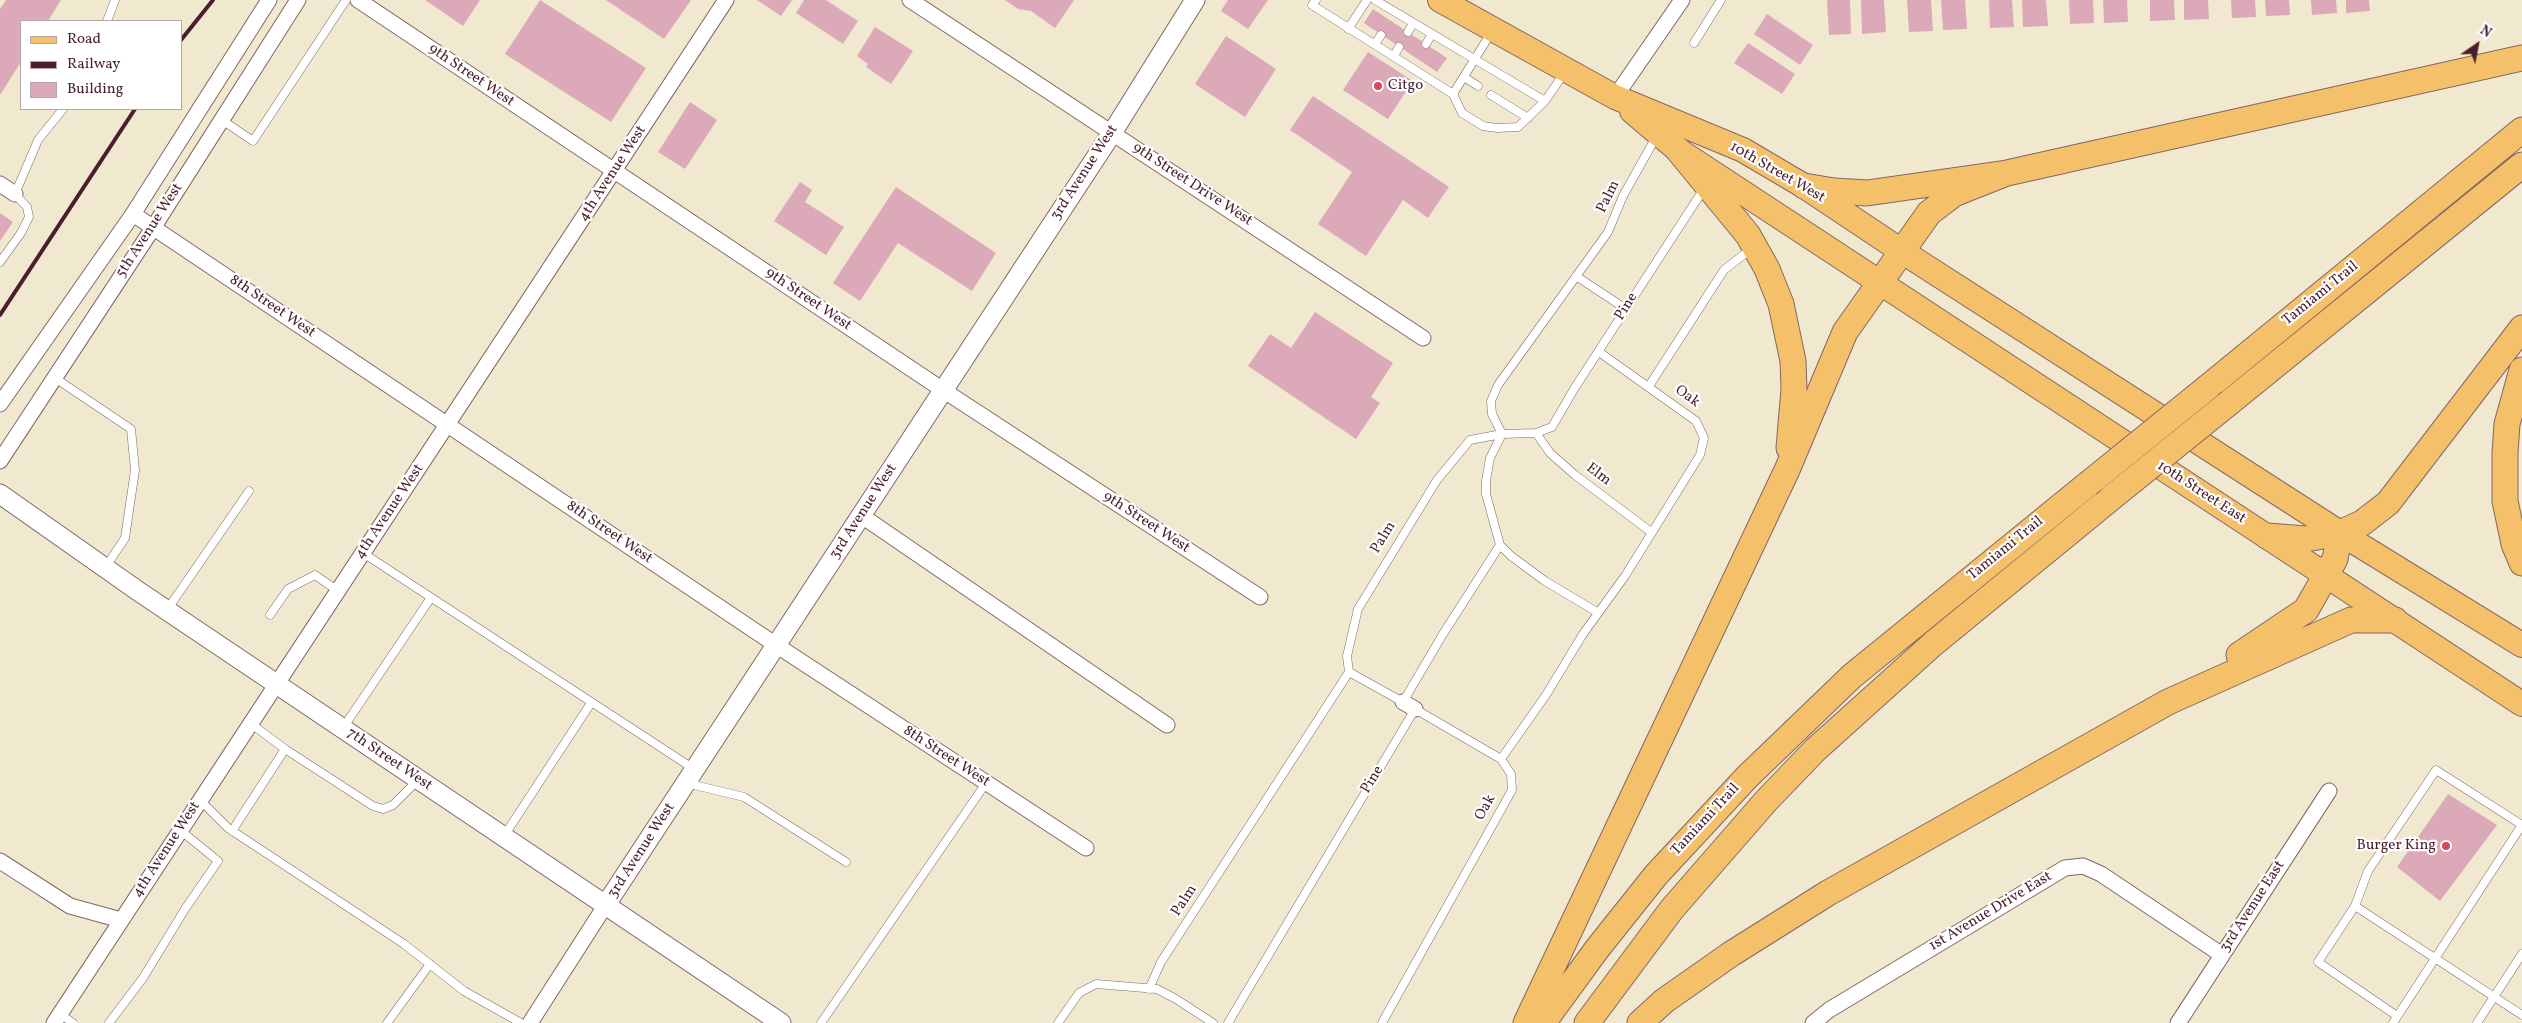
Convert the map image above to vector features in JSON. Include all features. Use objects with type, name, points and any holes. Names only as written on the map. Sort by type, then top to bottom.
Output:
[{"type":"highway","points":[[1804,186],[1834,192],[1867,193],[2007,173],[2522,58]]},
{"type":"highway","name":"Tamiami Trail","points":[[1543,1023],[1597,949],[1656,875],[1702,823],[1774,749],[1859,670],[2522,130]]},
{"type":"highway","points":[[1678,150],[1710,178],[1767,269],[1781,304],[1793,361],[1794,389],[1788,470]]},
{"type":"highway","name":"Tamiami Trail","points":[[1587,1023],[1672,909],[1766,801],[1815,750],[1934,643],[2522,165]]},
{"type":"highway","points":[[1526,1023],[1788,470],[1845,332],[1929,213],[1954,194],[2007,173]]},
{"type":"highway","points":[[2267,536],[2306,539],[2340,533],[2362,522],[2388,503],[2522,328]]},
{"type":"highway","points":[[2522,370],[2508,424],[2505,462],[2505,501],[2514,544],[2522,563]]},
{"type":"highway","points":[[1640,1023],[1664,1001],[1731,954],[1828,894],[2168,702],[2306,610],[2335,559],[2340,533]]},
{"type":"highway","points":[[2168,702],[2351,620],[2395,620]]},
{"type":"main road","name":"10th Street West","points":[[1440,0],[1615,97],[1743,150],[1804,186],[1903,252]]},
{"type":"main road","name":"10th Street West","points":[[1615,97],[1678,150]]},
{"type":"main road","points":[[1710,178],[1879,282]]},
{"type":"main road","points":[[1903,252],[2340,533],[2522,645]]},
{"type":"main road","name":"10th Street East","points":[[1879,282],[2522,704]]},
{"type":"street","name":"5th Avenue West","points":[[0,404],[133,214],[269,0]]},
{"type":"street","name":"5th Avenue West","points":[[0,461],[153,228],[298,0]]},
{"type":"street","name":"9th Street West","points":[[358,0],[943,390],[1260,597]]},
{"type":"street","name":"4th Avenue West","points":[[57,1019],[726,0]]},
{"type":"street","name":"9th Street Drive West","points":[[910,0],[1423,338]]},
{"type":"street","name":"3rd Avenue West","points":[[530,1023],[1112,133],[1195,0]]},
{"type":"street","points":[[1615,97],[1682,0]]},
{"type":"street","points":[[0,184],[15,194]]},
{"type":"street","name":"8th Street West","points":[[133,214],[776,645],[1086,848]]},
{"type":"street","name":"7th Street West","points":[[0,494],[276,684],[781,1023]]},
{"type":"street","points":[[862,516],[1168,725]]},
{"type":"street","name":"3rd Avenue East","points":[[2178,1023],[2329,790]]},
{"type":"street","points":[[0,861],[70,906],[121,920]]},
{"type":"street","name":"1st Avenue Drive East","points":[[1813,1023],[1829,1010],[2065,868],[2083,866],[2101,874],[2222,955]]},
{"type":"lane","points":[[107,20],[115,0]]},
{"type":"lane","points":[[222,120],[253,141],[346,0]]},
{"type":"lane","points":[[1316,0],[1312,5],[1453,94],[1462,113],[1483,126],[1497,128],[1518,127],[1545,101],[1566,70]]},
{"type":"lane","points":[[1348,29],[1367,0]]},
{"type":"lane","points":[[1375,0],[1545,101]]},
{"type":"lane","points":[[1694,43],[1721,0]]},
{"type":"lane","points":[[1390,20],[1395,12]]},
{"type":"lane","points":[[1408,32],[1413,23]]},
{"type":"lane","points":[[1453,94],[1493,29]]},
{"type":"lane","points":[[1426,44],[1432,34]]},
{"type":"lane","points":[[1375,44],[1381,35]]},
{"type":"lane","points":[[1394,56],[1399,47]]},
{"type":"lane","points":[[1411,67],[1417,58]]},
{"type":"lane","points":[[1464,77],[1478,86]]},
{"type":"lane","points":[[1491,95],[1528,118]]},
{"type":"lane","points":[[0,262],[21,233],[29,217],[27,207],[15,194],[38,140],[62,110]]},
{"type":"lane","name":"Palm","points":[[1150,989],[1161,962],[1349,672],[1347,656],[1358,609],[1409,523],[1437,480],[1470,440],[1502,434],[1492,414],[1491,401],[1498,385],[1608,232],[1623,196],[1658,134]]},
{"type":"lane","name":"Pine","points":[[1536,433],[1552,427],[1710,178]]},
{"type":"lane","points":[[1650,386],[1724,270],[1754,246]]},
{"type":"lane","points":[[1576,276],[1626,309]]},
{"type":"lane","name":"Oak","points":[[1382,1023],[1512,790],[1511,774],[1501,758],[1546,695],[1597,612],[1625,576],[1700,455],[1704,438],[1696,420],[1599,352]]},
{"type":"lane","points":[[55,378],[131,429],[135,470],[125,538],[105,568]]},
{"type":"lane","points":[[1536,433],[1502,434],[1490,458],[1486,494],[1500,544],[1511,556],[1538,576],[1597,612]]},
{"type":"lane","name":"Elm","points":[[1536,433],[1550,453],[1575,475],[1651,532]]},
{"type":"lane","points":[[167,610],[248,491]]},
{"type":"lane","name":"Pine","points":[[1228,1023],[1409,706],[1443,634],[1500,544]]},
{"type":"lane","points":[[362,553],[591,703],[690,776],[744,797],[846,862]]},
{"type":"lane","points":[[270,615],[288,589],[316,575],[338,591]]},
{"type":"lane","points":[[343,729],[430,598]]},
{"type":"lane","points":[[1349,672],[1501,758]]},
{"type":"lane","points":[[503,837],[591,703]]},
{"type":"lane","points":[[250,723],[285,749],[373,806],[383,809],[393,805],[418,780]]},
{"type":"lane","points":[[232,831],[285,749]]},
{"type":"lane","points":[[2393,1023],[2522,825],[2436,770],[2368,872],[2355,906],[2318,962],[2397,1016]]},
{"type":"lane","points":[[821,1023],[986,783]]},
{"type":"lane","points":[[200,800],[232,831],[404,944],[464,991],[521,1023]]},
{"type":"lane","points":[[109,1023],[143,978],[185,909],[218,862],[180,830]]},
{"type":"lane","points":[[2355,906],[2522,1015]]},
{"type":"lane","points":[[2477,1023],[2522,954]]},
{"type":"lane","points":[[387,1023],[430,964]]},
{"type":"lane","points":[[1058,1023],[1079,993],[1096,984],[1150,989],[1176,999],[1213,1023]]},
{"type":"lane","points":[[57,1019],[73,1023]]},
{"type":"building","points":[[6,0],[61,0],[49,20],[20,20],[20,64],[0,95],[0,9]]},
{"type":"building","points":[[425,0],[480,0],[463,26]]},
{"type":"building","points":[[540,0],[646,68],[611,122],[505,54]]},
{"type":"building","points":[[606,0],[691,0],[664,39]]},
{"type":"building","points":[[757,0],[792,0],[781,16]]},
{"type":"building","points":[[804,0],[826,0],[858,21],[843,44],[796,13]]},
{"type":"building","points":[[1005,0],[1074,0],[1055,28],[1031,11],[1018,9]]},
{"type":"building","points":[[1228,0],[1268,0],[1248,29],[1221,11]]},
{"type":"building","points":[[1827,0],[1850,0],[1851,34],[1829,35]]},
{"type":"building","points":[[1861,0],[1884,0],[1886,32],[1862,34]]},
{"type":"building","points":[[1907,0],[1931,0],[1933,31],[1909,32]]},
{"type":"building","points":[[1941,0],[1965,0],[1967,29],[1943,30]]},
{"type":"building","points":[[1989,0],[2012,0],[2014,27],[1990,28]]},
{"type":"building","points":[[2022,0],[2046,0],[2048,26],[2023,27]]},
{"type":"building","points":[[2069,0],[2093,0],[2094,23],[2070,24]]},
{"type":"building","points":[[2103,0],[2127,0],[2128,22],[2104,23]]},
{"type":"building","points":[[2150,0],[2174,0],[2175,20],[2150,21]]},
{"type":"building","points":[[2184,0],[2208,0],[2209,19],[2184,20]]},
{"type":"building","points":[[2231,0],[2255,0],[2256,17],[2232,18]]},
{"type":"building","points":[[2265,0],[2289,0],[2290,15],[2266,16]]},
{"type":"building","points":[[2311,0],[2336,0],[2337,13],[2312,15]]},
{"type":"building","points":[[2346,0],[2369,0],[2370,11],[2346,13]]},
{"type":"building","points":[[1373,9],[1447,58],[1437,72],[1364,23]]},
{"type":"building","points":[[1767,14],[1813,45],[1800,65],[1754,34]]},
{"type":"building","points":[[875,27],[913,51],[891,84],[866,67],[868,64],[857,56]]},
{"type":"building","points":[[1226,36],[1276,69],[1245,117],[1195,84]]},
{"type":"building","points":[[1748,43],[1795,74],[1782,94],[1734,63]]},
{"type":"building","name":"Citgo","points":[[1368,52],[1413,81],[1388,119],[1343,90]]},
{"type":"building","points":[[1313,96],[1449,187],[1428,218],[1403,200],[1366,256],[1318,224],[1352,172],[1290,130]]},
{"type":"building","points":[[690,102],[717,120],[685,169],[658,152]]},
{"type":"building","points":[[800,182],[812,190],[805,202],[844,227],[826,255],[774,221]]},
{"type":"building","points":[[896,187],[996,253],[972,291],[898,243],[860,301],[833,283]]},
{"type":"building","points":[[0,213],[13,222],[0,241]]},
{"type":"building","points":[[1315,312],[1393,363],[1371,397],[1380,403],[1356,439],[1248,366],[1270,334],[1291,348]]},
{"type":"building","name":"Burger King","points":[[2448,794],[2497,825],[2440,901],[2397,867]]},
{"type":"railway","points":[[182,39],[213,0]]},
{"type":"railway","points":[[0,315],[134,110]]},
{"type":"place","name":"Citgo","points":[[1378,86]]},
{"type":"place","name":"Burger King","points":[[2446,846]]}]
